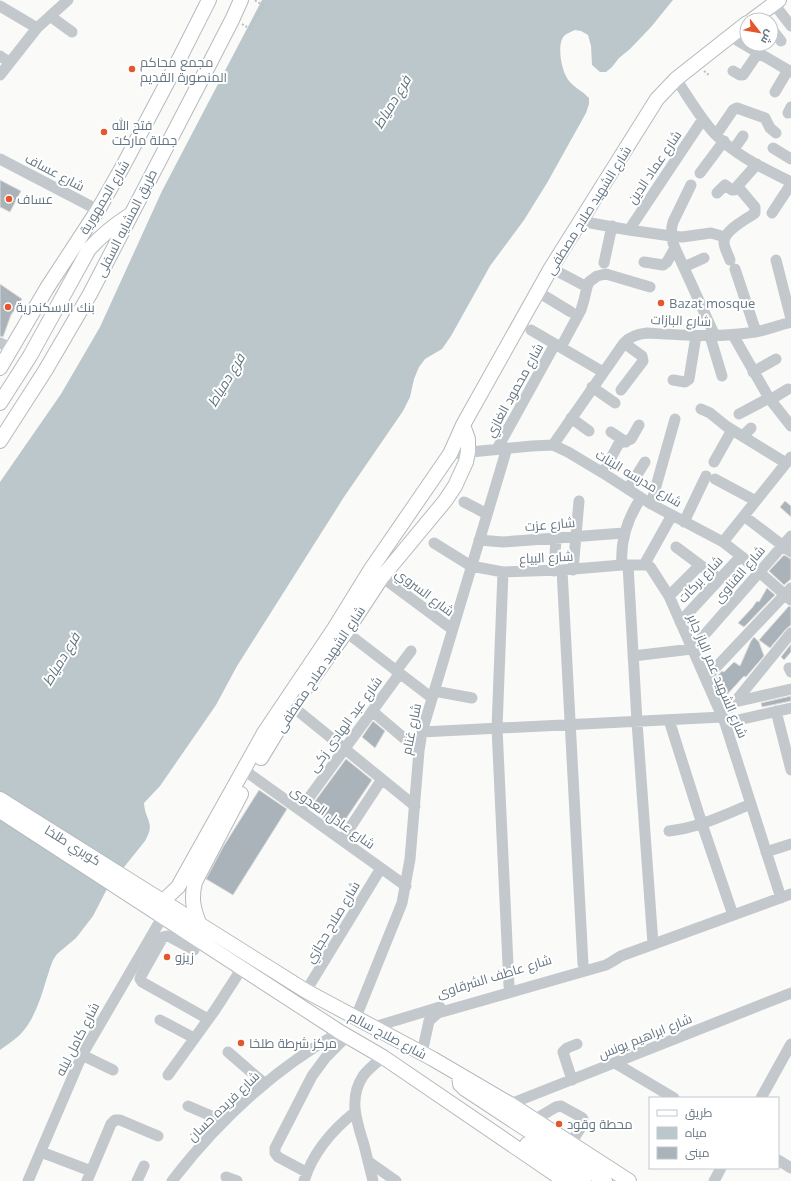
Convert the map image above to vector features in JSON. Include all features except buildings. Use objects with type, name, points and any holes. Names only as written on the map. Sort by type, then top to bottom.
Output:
[{"type":"main road","name":"شارع الجمهورية","points":[[0,368],[6,346],[47,288],[98,210],[123,166],[209,0]]},
{"type":"main road","name":"طريق المشايه السفلى","points":[[0,441],[45,371],[90,294],[241,0]]},
{"type":"main road","points":[[766,12],[777,2]]},
{"type":"main road","name":"شارع الشهيد صلاح مصطفى","points":[[200,925],[193,905],[192,894],[195,882],[247,773],[264,733],[334,629],[371,569],[450,454],[463,425],[551,268],[657,100],[676,79],[739,29]]},
{"type":"main road","points":[[0,402],[30,356],[89,249],[115,224],[130,215]]},
{"type":"main road","name":"شارع الشهيد صلاح مصطفى","points":[[163,901],[178,887],[247,773],[292,706],[346,632],[382,577],[445,501],[455,486],[466,462],[468,452],[468,439],[463,425]]},
{"type":"main road","name":"كوبري طلخا","points":[[0,799],[143,896]]},
{"type":"main road","name":"كوبري طلخا","points":[[0,811],[143,896]]},
{"type":"main road","name":"شارع صلاح سالم","points":[[143,896],[163,901],[306,991],[459,1074],[510,1104],[629,1181]]},
{"type":"main road","name":"شارع صلاح سالم","points":[[143,896],[163,916],[344,1034],[383,1057],[565,1181]]},
{"type":"main road","points":[[459,1074],[460,1084],[465,1089],[542,1147],[584,1181]]},
{"type":"main road","points":[[443,1098],[452,1096],[459,1098],[542,1147],[605,1181]]},
{"type":"street","points":[[0,75],[5,59],[68,0]]},
{"type":"street","points":[[777,2],[791,26]]},
{"type":"street","points":[[0,7],[37,28]]},
{"type":"street","points":[[50,16],[72,32]]},
{"type":"street","points":[[730,36],[739,41]]},
{"type":"street","points":[[732,71],[740,75],[744,74],[758,52],[789,71],[775,92]]},
{"type":"street","points":[[676,79],[703,120],[720,138],[757,164],[791,183],[772,213]]},
{"type":"street","points":[[700,173],[720,138],[733,110],[737,108],[765,118],[770,128],[776,133]]},
{"type":"street","name":"شارع عماد الدين","points":[[629,230],[703,120]]},
{"type":"street","points":[[734,149],[743,136]]},
{"type":"street","points":[[774,148],[791,159]]},
{"type":"street","name":"شارع عساف","points":[[0,159],[98,210]]},
{"type":"street","points":[[717,193],[724,185],[733,190],[738,187],[757,164]]},
{"type":"street","points":[[691,185],[673,222],[671,236],[713,336],[722,376]]},
{"type":"street","points":[[738,187],[756,210],[728,232],[725,236],[724,242],[725,249],[732,264],[756,332]]},
{"type":"street","points":[[580,221],[671,236],[682,237],[711,233],[725,236]]},
{"type":"street","points":[[604,263],[612,226]]},
{"type":"street","points":[[644,262],[663,265],[667,262],[675,248]]},
{"type":"street","points":[[684,267],[704,258]]},
{"type":"street","points":[[776,260],[791,321]]},
{"type":"street","points":[[551,268],[587,287],[589,282],[597,276],[606,274],[650,287]]},
{"type":"street","name":"شارع محمود الغازي","points":[[502,449],[558,346],[581,310],[587,287]]},
{"type":"street","points":[[538,292],[571,312]]},
{"type":"street","name":"شارع البازات","points":[[552,445],[627,340],[639,334],[696,336],[733,335],[756,332],[791,321]]},
{"type":"street","points":[[531,330],[603,372]]},
{"type":"street","points":[[733,335],[753,372],[770,399],[791,426]]},
{"type":"street","points":[[673,380],[685,382],[689,379],[696,336]]},
{"type":"street","points":[[621,390],[643,361],[642,356],[624,343]]},
{"type":"street","points":[[753,372],[776,359]]},
{"type":"street","points":[[592,387],[615,403]]},
{"type":"street","points":[[739,414],[788,389]]},
{"type":"street","points":[[701,409],[710,413],[732,430],[789,460],[723,542]]},
{"type":"street","points":[[571,418],[589,431]]},
{"type":"street","points":[[653,944],[633,656],[625,565],[621,555],[624,533],[634,509],[646,501],[675,419]]},
{"type":"street","points":[[603,473],[618,445],[630,439],[639,425]]},
{"type":"street","points":[[743,436],[751,428]]},
{"type":"street","points":[[714,462],[732,430]]},
{"type":"street","points":[[611,432],[626,442]]},
{"type":"street","name":"شارع مدرسه البنات","points":[[450,454],[552,445],[568,452],[646,501],[723,542],[789,594]]},
{"type":"street","name":"شارع غنام","points":[[356,1017],[402,903],[406,886],[422,732],[487,514],[502,449]]},
{"type":"street","points":[[628,489],[644,462]]},
{"type":"street","points":[[684,522],[710,477],[756,501]]},
{"type":"street","points":[[563,570],[576,536],[579,501]]},
{"type":"street","points":[[464,502],[487,514]]},
{"type":"street","points":[[644,565],[672,515]]},
{"type":"street","points":[[744,516],[787,549]]},
{"type":"street","name":"شارع عزت","points":[[479,540],[503,542],[624,533]]},
{"type":"street","name":"شارع القناوى","points":[[692,649],[760,572],[787,549],[791,536]]},
{"type":"street","points":[[556,538],[563,570],[583,964]]},
{"type":"street","points":[[434,543],[471,566]]},
{"type":"street","points":[[676,548],[719,579]]},
{"type":"street","name":"شارع بركات","points":[[680,622],[741,556]]},
{"type":"street","name":"شارع البياع","points":[[471,566],[503,572],[644,565]]},
{"type":"street","name":"شارع الشهيد عمر الباز جابر","points":[[644,565],[648,565],[651,568],[669,596],[723,717],[766,852],[786,896]]},
{"type":"street","points":[[669,596],[700,565]]},
{"type":"street","points":[[503,572],[497,728],[509,986]]},
{"type":"street","name":"شارع السروي","points":[[382,577],[452,629]]},
{"type":"street","points":[[706,678],[789,594]]},
{"type":"street","points":[[346,632],[398,672],[433,695],[472,698]]},
{"type":"street","points":[[723,717],[791,633]]},
{"type":"street","points":[[633,656],[692,649]]},
{"type":"street","name":"شارع عبد الهادى زكى","points":[[300,810],[372,711],[411,651]]},
{"type":"street","points":[[735,702],[791,689]]},
{"type":"street","points":[[292,706],[415,806]]},
{"type":"street","points":[[422,732],[723,717],[791,708]]},
{"type":"street","points":[[372,711],[419,751]]},
{"type":"street","points":[[776,711],[787,736],[790,766]]},
{"type":"street","points":[[669,720],[733,915]]},
{"type":"street","name":"شارع عادل العدوى","points":[[247,773],[406,886]]},
{"type":"street","points":[[342,840],[382,779]]},
{"type":"street","points":[[669,830],[680,830],[702,824],[751,804]]},
{"type":"street","points":[[766,852],[791,844]]},
{"type":"street","name":"شارع صلاح حجازي","points":[[306,991],[381,868]]},
{"type":"street","name":"شارع عاطف الشرقاوى","points":[[422,1053],[429,1020],[438,1013],[606,964],[621,956],[786,896]]},
{"type":"street","name":"شارع كامل ليله","points":[[28,1181],[82,1055],[163,916]]},
{"type":"street","points":[[194,950],[170,937],[165,936],[141,976],[141,980],[208,1019]]},
{"type":"street","points":[[144,947],[154,953]]},
{"type":"street","name":"شارع عاطف الشرقاوى","points":[[374,1027],[583,964],[612,956],[621,956]]},
{"type":"street","points":[[168,1075],[242,968]]},
{"type":"street","name":"شارع ابراهيم يونس","points":[[510,1104],[791,992]]},
{"type":"street","points":[[160,1020],[194,1038]]},
{"type":"street","points":[[344,1034],[312,1076],[275,1148],[275,1153],[278,1157],[305,1177],[313,1158],[326,1139],[342,1122],[355,1112]]},
{"type":"street","name":"شارع فريده حسان","points":[[172,1181],[189,1158],[223,1121],[265,1084],[301,1056],[344,1034]]},
{"type":"street","points":[[572,1080],[564,1052],[567,1048],[577,1044]]},
{"type":"street","points":[[762,1097],[787,1062],[791,1044]]},
{"type":"street","points":[[228,1052],[265,1084]]},
{"type":"street","points":[[82,1055],[113,1070]]},
{"type":"street","points":[[373,1181],[355,1112],[355,1098],[363,1076],[383,1057]]},
{"type":"street","points":[[615,1063],[672,1097]]},
{"type":"street","points":[[188,1106],[223,1121]]},
{"type":"street","points":[[534,1120],[556,1107],[561,1106],[581,1117],[583,1119],[583,1124],[571,1143]]},
{"type":"street","points":[[41,1152],[89,1176],[111,1124],[115,1120],[120,1120],[158,1136]]},
{"type":"street","points":[[779,1161],[791,1168]]},
{"type":"street","points":[[369,1162],[396,1181]]},
{"type":"street","points":[[137,1181],[144,1166]]},
{"type":"street","points":[[714,1181],[720,1169]]},
{"type":"path","points":[[232,20],[250,28],[263,5],[254,0]]},
{"type":"water","name":"فرع دمياط","points":[[262,0],[673,0],[651,27],[606,72],[600,72],[592,65],[591,46],[588,35],[581,31],[575,30],[564,36],[560,50],[563,67],[570,83],[589,98],[586,113],[547,183],[524,220],[490,266],[451,336],[442,349],[425,359],[419,367],[414,379],[410,397],[403,411],[344,497],[237,666],[216,705],[160,786],[144,803],[150,825],[150,830],[145,841],[108,887],[93,916],[83,929],[76,938],[57,954],[53,960],[38,1005],[24,1030],[13,1041],[0,1050],[0,482],[61,394],[100,327],[162,191]]},
{"type":"place","name":"مجمع محاكم المنصورة القديم","points":[[132,69]]},
{"type":"place","name":"فتح الله جملة ماركت","points":[[104,132]]},
{"type":"place","name":"عساف","points":[[9,199]]},
{"type":"place","name":"Bazat mosque","points":[[661,303]]},
{"type":"place","name":"بنك الاسكندرية","points":[[8,307]]},
{"type":"place","name":"زيزو","points":[[167,957]]},
{"type":"place","name":"مركز شرطة طلخا","points":[[241,1043]]},
{"type":"place","name":"محطة وقود","points":[[559,1124]]}]
